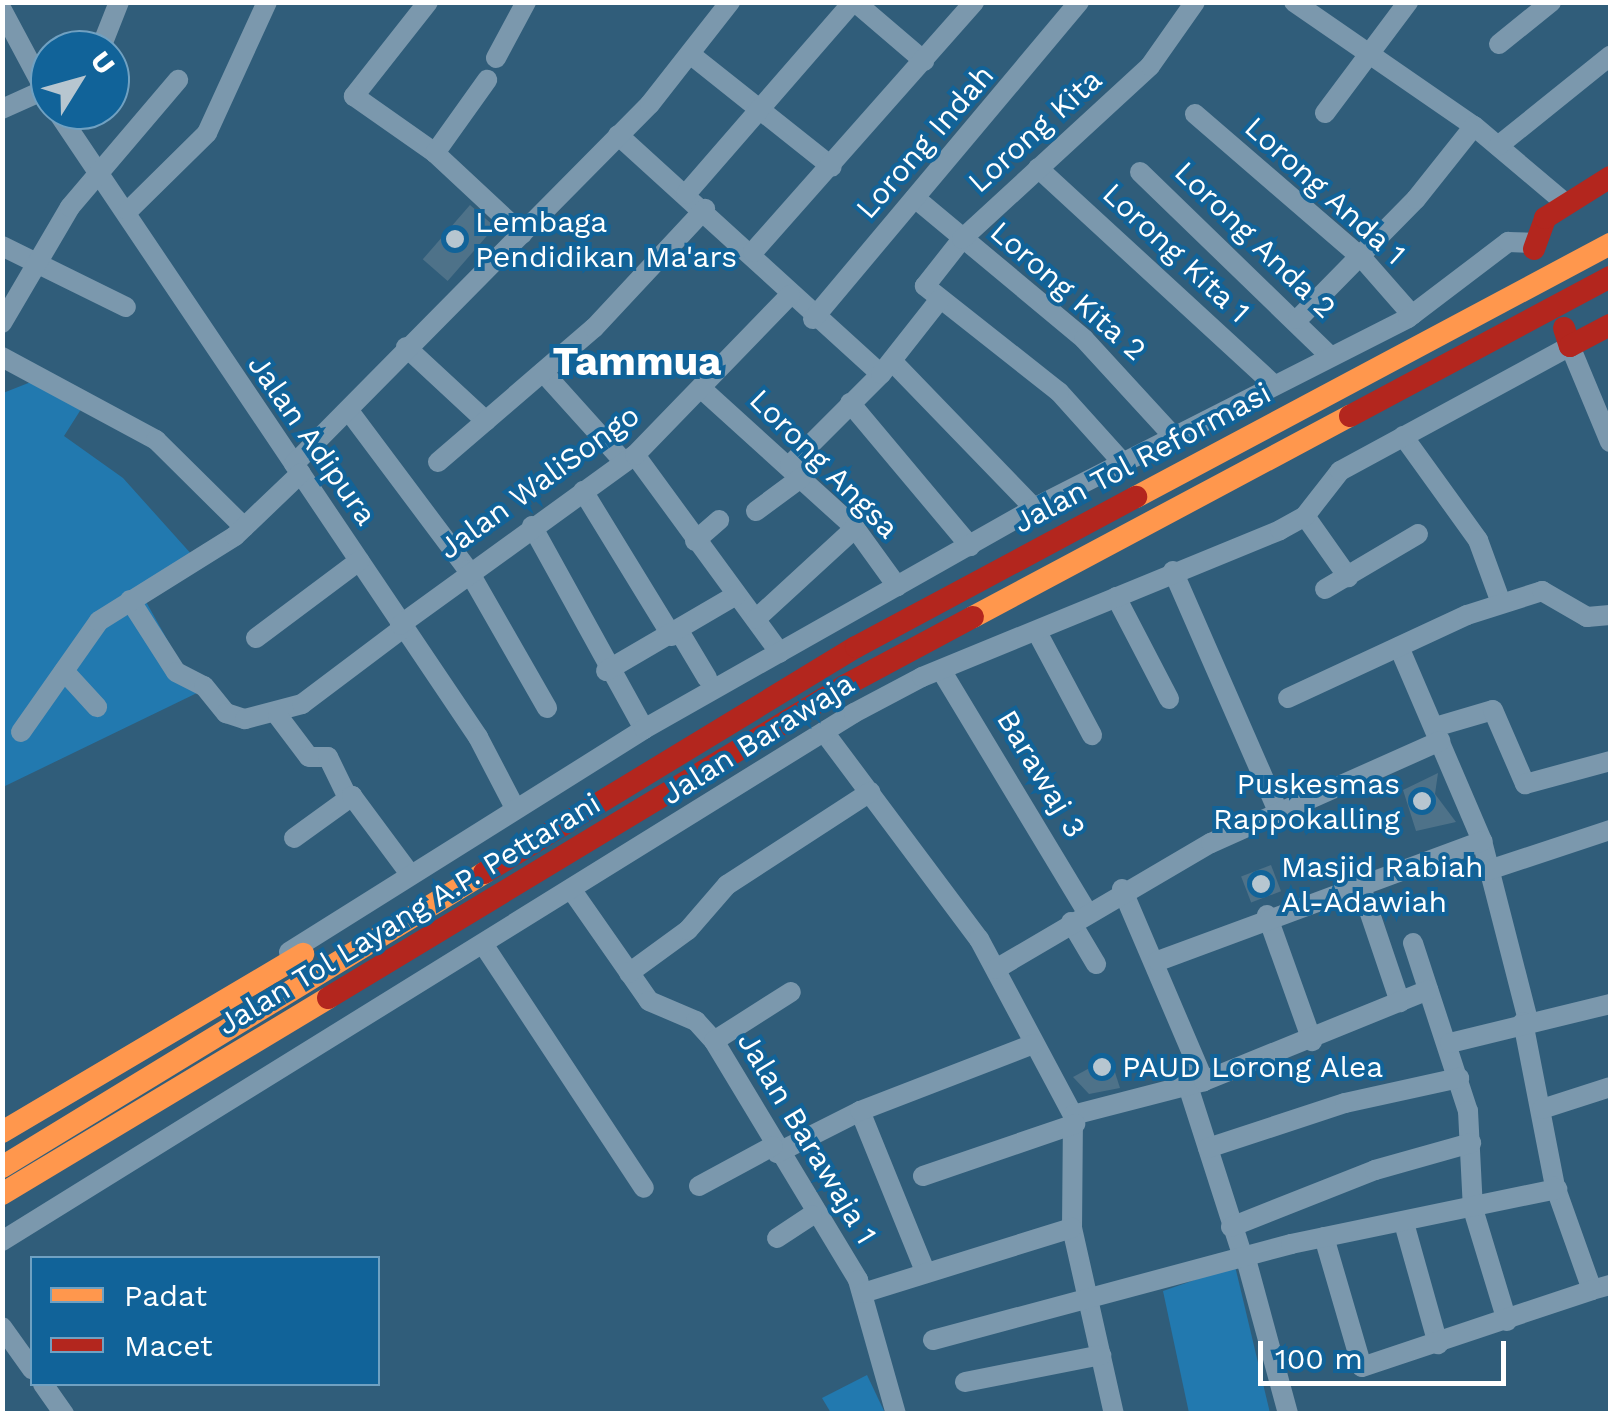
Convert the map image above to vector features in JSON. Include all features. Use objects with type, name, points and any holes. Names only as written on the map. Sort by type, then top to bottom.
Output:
[{"type":"main road","points":[[1533,246],[1564,202],[1610,177]]},
{"type":"main road","name":"Jalan Tol Reformasi","points":[[707,733],[856,647],[1610,244]]},
{"type":"main road","name":"Jalan Tol Reformasi","points":[[846,685],[1610,277]]},
{"type":"main road","points":[[1567,337],[1610,325]]},
{"type":"main road","points":[[2,1132],[203,1008],[690,728],[856,647]]},
{"type":"main road","name":"Jalan Tol Layang A.P. Pettarani","points":[[2,1194],[846,685]]},
{"type":"main road","name":"Jalan Tol Layang A.P. Pettarani","points":[[2,1167],[707,733]]},
{"type":"main road","points":[[2,1217],[362,999],[671,791]]},
{"type":"street","points":[[108,30],[118,2]]},
{"type":"street","points":[[128,211],[207,133],[267,2]]},
{"type":"street","points":[[428,2],[353,94],[434,153],[522,234]]},
{"type":"street","points":[[496,58],[526,2]]},
{"type":"street","points":[[21,732],[88,632],[130,600],[244,527],[406,347],[618,135],[730,2]]},
{"type":"street","points":[[686,194],[854,2],[924,61]]},
{"type":"street","points":[[753,252],[974,2]]},
{"type":"street","name":"Lorong Indah","points":[[813,318],[1078,2]]},
{"type":"street","name":"Lorong Kita","points":[[940,299],[926,286],[962,239],[1150,66],[1194,2]]},
{"type":"street","points":[[1294,2],[1318,9],[1474,126],[1564,202]]},
{"type":"street","points":[[1325,113],[1375,54],[1408,2]]},
{"type":"street","points":[[1499,44],[1551,2]]},
{"type":"street","points":[[2,10],[11,47],[30,72]]},
{"type":"street","points":[[690,54],[832,167]]},
{"type":"street","points":[[1498,146],[1610,56]]},
{"type":"street","points":[[2,323],[37,260],[99,170],[178,80]]},
{"type":"street","points":[[434,153],[487,80]]},
{"type":"street","points":[[2,109],[30,100]]},
{"type":"street","name":"Lorong Anda 1","points":[[1194,114],[1362,258],[1412,315]]},
{"type":"street","points":[[1298,319],[1362,258],[1474,126]]},
{"type":"street","name":"Jalan Adipura","points":[[70,130],[478,737],[515,808]]},
{"type":"street","points":[[618,135],[753,252],[813,318],[886,368],[1034,508]]},
{"type":"street","name":"Lorong Kita 1","points":[[1038,168],[1272,383]]},
{"type":"street","name":"Lorong Anda 2","points":[[1140,172],[1298,319],[1327,353]]},
{"type":"street","name":"Lorong Kita 2","points":[[915,198],[1084,339],[1174,437]]},
{"type":"street","points":[[438,462],[543,372],[705,209]]},
{"type":"street","points":[[203,1008],[644,728],[1034,508],[1327,353],[1412,315],[1508,242],[1533,246]]},
{"type":"street","points":[[2,246],[126,307]]},
{"type":"street","name":"Jalan WaliSongo","points":[[278,716],[401,626],[468,570],[630,459],[703,390],[790,295]]},
{"type":"street","points":[[756,511],[796,471],[850,403],[886,368],[940,299],[1059,392],[1122,463]]},
{"type":"street","points":[[1567,337],[1610,442]]},
{"type":"street","name":"Jalan Barawaja","points":[[2,1241],[824,732],[942,670],[1304,516],[1340,471],[1567,337]]},
{"type":"street","points":[[406,347],[486,421]]},
{"type":"street","points":[[2,356],[156,440],[244,527]]},
{"type":"street","points":[[543,372],[630,459],[780,652]]},
{"type":"street","name":"Lorong Angsa","points":[[703,390],[855,528],[898,586]]},
{"type":"street","points":[[850,403],[970,546]]},
{"type":"street","points":[[349,412],[468,570],[546,708]]},
{"type":"street","points":[[1404,436],[1478,540],[1500,603]]},
{"type":"street","points":[[583,491],[707,678]]},
{"type":"street","points":[[1304,516],[1348,577]]},
{"type":"street","points":[[694,541],[719,520]]},
{"type":"street","points":[[532,526],[606,672],[644,728]]},
{"type":"street","points":[[756,620],[855,528]]},
{"type":"street","points":[[1324,590],[1418,534]]},
{"type":"street","points":[[256,638],[359,561]]},
{"type":"street","points":[[1172,571],[1278,811]]},
{"type":"street","points":[[1288,698],[1500,603],[1542,592],[1588,616],[1610,616]]},
{"type":"street","points":[[606,672],[736,595]]},
{"type":"street","points":[[1116,597],[1169,699]]},
{"type":"street","points":[[130,600],[176,672],[204,686],[226,713],[278,716],[309,757],[326,754],[347,796],[410,874]]},
{"type":"street","points":[[1036,632],[1092,735]]},
{"type":"street","points":[[1324,1237],[1360,1366],[1438,1344],[1601,1287],[1557,1189],[1526,1021],[1482,841],[1399,647]]},
{"type":"street","name":"Barawaj 3","points":[[942,670],[1079,917],[1096,964]]},
{"type":"street","points":[[64,672],[97,706]]},
{"type":"street","points":[[996,969],[1122,890],[1493,710],[1525,784],[1610,761]]},
{"type":"street","points":[[824,732],[996,969],[1074,1119],[1072,1228],[1114,1414]]},
{"type":"street","points":[[629,973],[688,930],[727,885],[870,792]]},
{"type":"street","points":[[294,838],[347,796]]},
{"type":"street","points":[[1490,870],[1610,830]]},
{"type":"street","points":[[1158,960],[1267,915],[1482,841]]},
{"type":"street","points":[[1359,882],[1400,1002]]},
{"type":"street","name":"Jalan Barawaja 1","points":[[571,889],[655,1006],[696,1021],[714,1040],[812,1215],[863,1293],[896,1414]]},
{"type":"street","points":[[1122,890],[1158,960],[1196,1083],[1208,1148],[1245,1260],[1288,1414]]},
{"type":"street","points":[[1267,915],[1312,1040]]},
{"type":"street","points":[[1413,943],[1450,1042],[1459,1078],[1471,1144],[1473,1209],[1507,1321]]},
{"type":"street","points":[[482,944],[644,1188]]},
{"type":"street","points":[[923,1176],[1074,1119],[1196,1083],[1312,1040],[1428,990]]},
{"type":"street","points":[[714,1040],[791,992]]},
{"type":"street","points":[[1450,1042],[1610,1004]]},
{"type":"street","points":[[699,1186],[860,1111],[1034,1044]]},
{"type":"street","points":[[1208,1148],[1345,1104],[1459,1078]]},
{"type":"street","points":[[1542,1109],[1610,1087]]},
{"type":"street","points":[[860,1111],[925,1271]]},
{"type":"street","points":[[1231,1227],[1375,1170],[1471,1144]]},
{"type":"street","points":[[933,1340],[1091,1302],[1324,1237],[1557,1189]]},
{"type":"street","points":[[777,1238],[812,1215]]},
{"type":"street","points":[[1404,1223],[1438,1344]]},
{"type":"street","points":[[863,1293],[1072,1228]]},
{"type":"street","points":[[2,1327],[30,1366]]},
{"type":"street","points":[[965,1382],[1101,1355]]},
{"type":"street","points":[[44,1386],[64,1414]]},
{"type":"shaded area","points":[[36,380],[85,403],[64,436],[123,478],[193,556],[140,591],[197,693],[3,787],[3,393]]},
{"type":"shaded area","points":[[1235,1266],[1270,1413],[1189,1413],[1163,1291]]},
{"type":"shaded area","points":[[867,1375],[885,1413],[831,1413],[822,1398]]},
{"type":"building","name":"Lembaga Pendidikan Ma'ars","points":[[470,205],[495,227],[448,281],[423,259]]},
{"type":"building","name":"Puskesmas Rappokalling","points":[[1438,773],[1435,794],[1456,822],[1416,831],[1403,790]]},
{"type":"building","name":"Masjid Rabiah Al-Adawiah","points":[[1271,865],[1281,891],[1251,903],[1241,876]]},
{"type":"building","name":"PAUD Lorong Alea","points":[[1110,1057],[1120,1088],[1089,1094],[1073,1077]]},
{"type":"traffic: slow","points":[[1136,497],[1610,244]]},
{"type":"traffic: slow","points":[[973,617],[1350,416]]},
{"type":"traffic: slow","points":[[2,1167],[484,873]]},
{"type":"traffic: slow","points":[[2,1132],[303,954]]},
{"type":"traffic: slow","points":[[2,1194],[328,998]]},
{"type":"traffic: jam","points":[[1534,249],[1545,218],[1610,177]]},
{"type":"traffic: jam","points":[[1350,416],[1610,277]]},
{"type":"traffic: jam","points":[[1564,328],[1570,346],[1610,325]]},
{"type":"traffic: jam","points":[[484,873],[856,647],[1136,497]]},
{"type":"traffic: jam","points":[[328,998],[846,685],[973,617]]},
{"type":"place","name":"Lembaga Pendidikan Ma'ars","points":[[455,239]]},
{"type":"place","name":"Puskesmas Rappokalling","points":[[1422,801]]},
{"type":"place","name":"Masjid Rabiah Al-Adawiah","points":[[1261,884]]},
{"type":"place","name":"PAUD Lorong Alea","points":[[1102,1067]]},
{"type":"district","name":"Tammua","points":[[637,362]]}]
